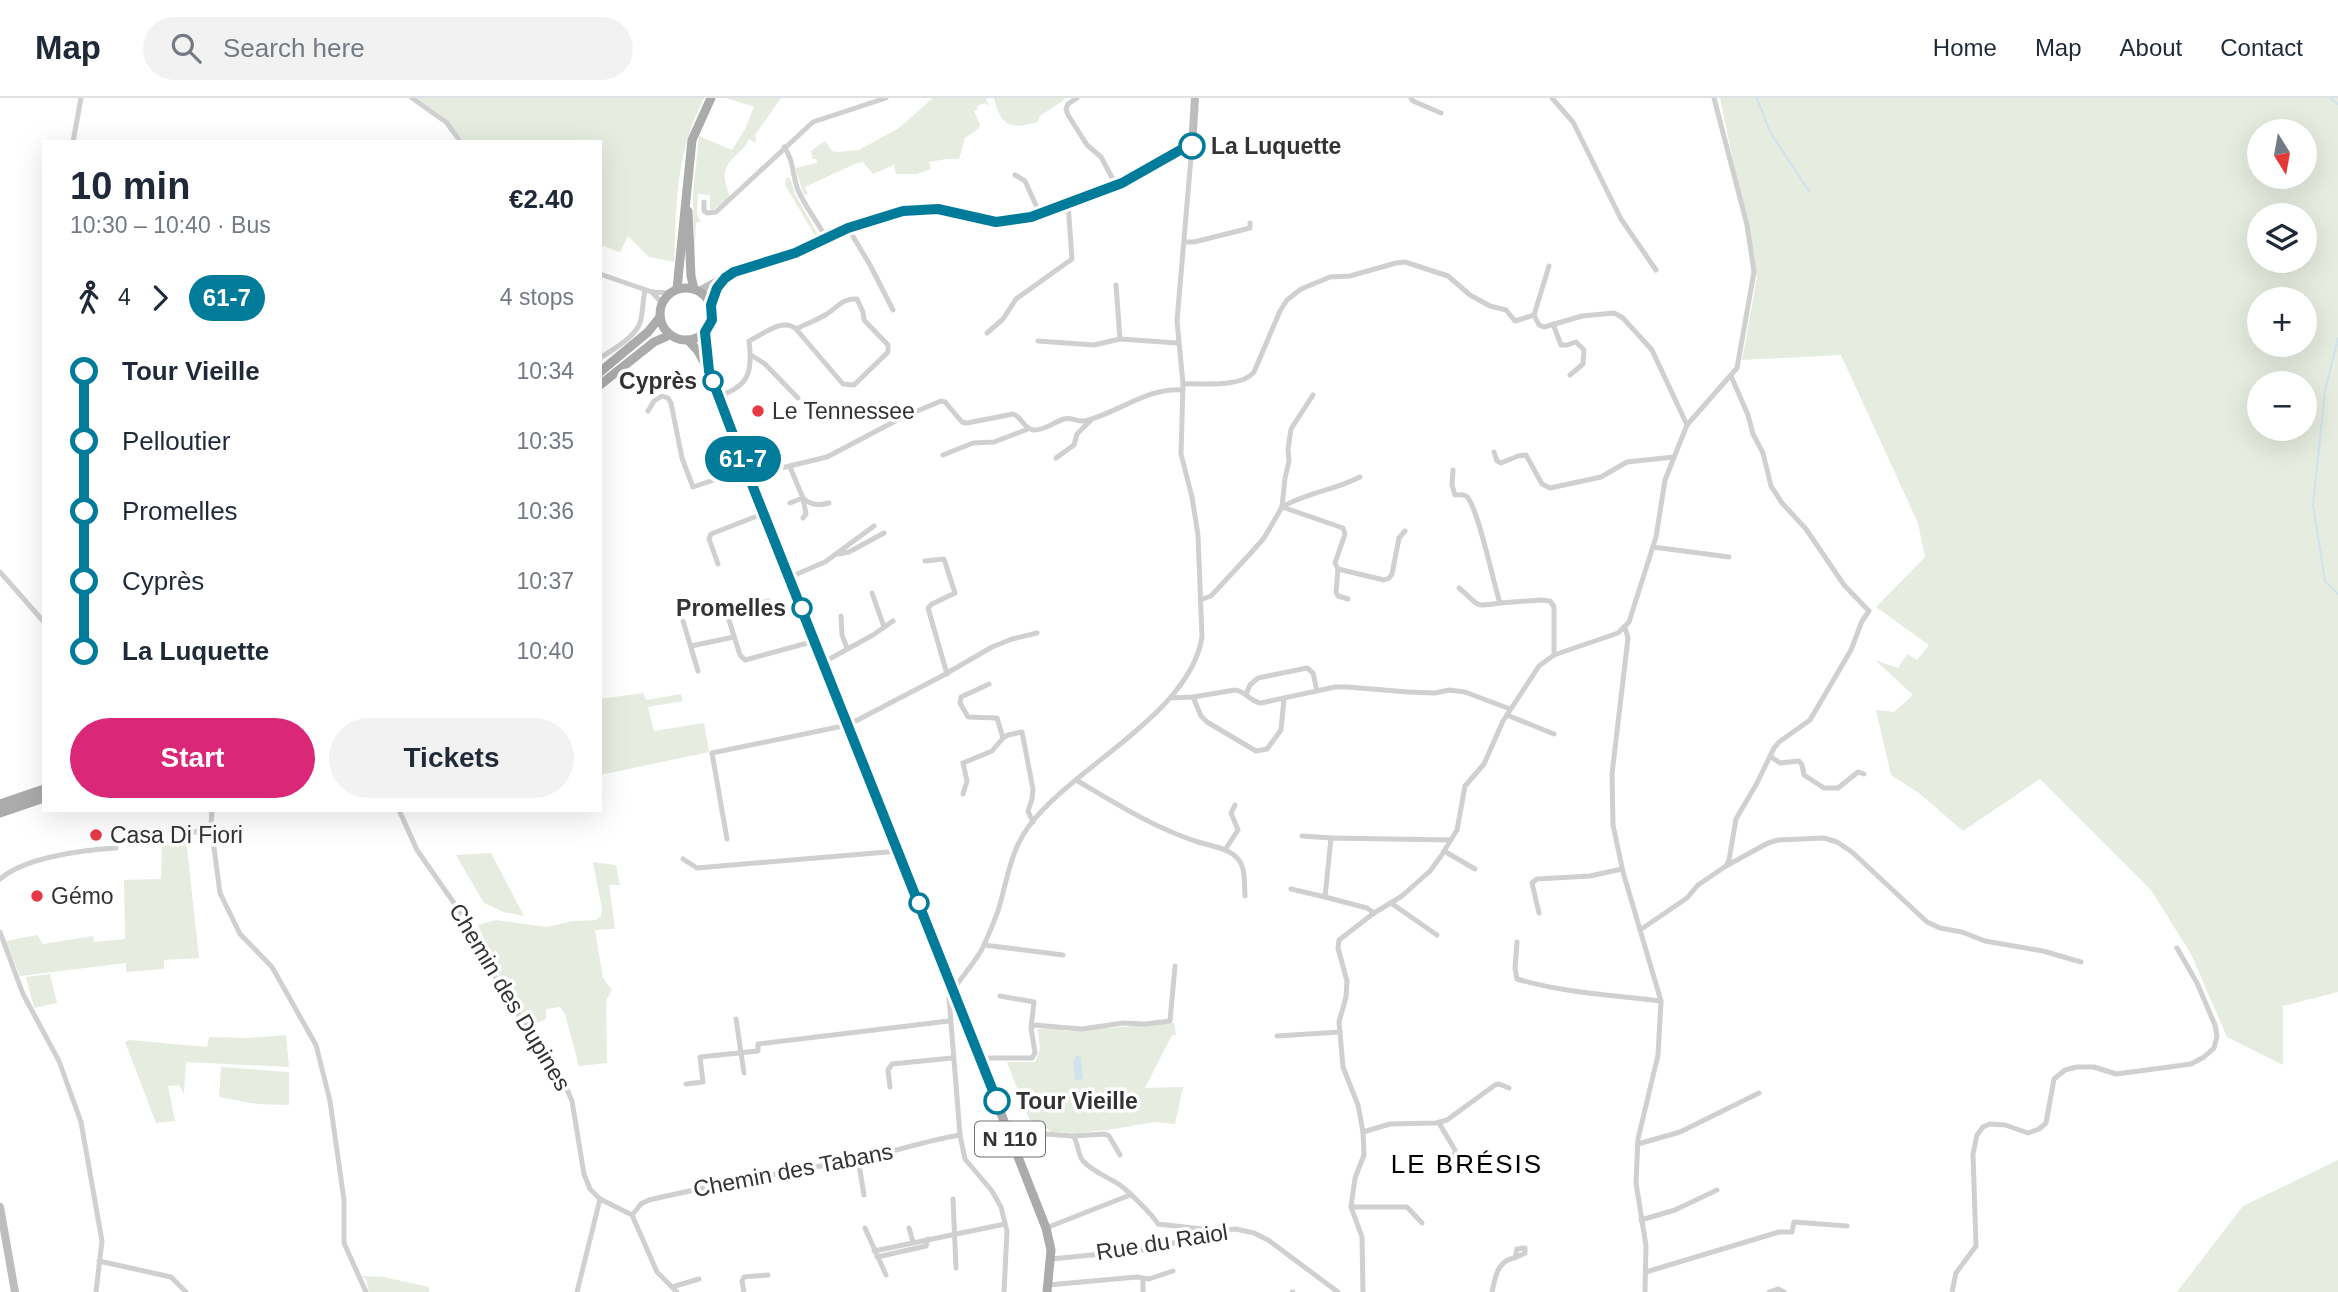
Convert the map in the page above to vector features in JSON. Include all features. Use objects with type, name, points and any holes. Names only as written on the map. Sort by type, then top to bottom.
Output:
[{"type":"main road","points":[[602,370],[648,332],[660,317],[662,303],[674,291],[692,140],[711,98]]},
{"type":"main road","points":[[660,317],[670,335],[688,340],[705,332],[712,320],[711,305],[697,290],[691,276],[686,196]]},
{"type":"main road","points":[[674,291],[697,290]]},
{"type":"main road","name":"N 110","points":[[705,332],[709,371]]},
{"type":"main road","points":[[602,382],[653,342],[670,335]]},
{"type":"main road","name":"N 110","points":[[688,340],[698,351],[709,371],[1045,1228],[1051,1259],[1047,1289]]},
{"type":"main road","points":[[0,804],[42,790]]},
{"type":"main road","points":[[0,813],[42,799]]},
{"type":"street","points":[[73,140],[81,98]]},
{"type":"street","points":[[412,98],[446,122],[460,140]]},
{"type":"street","points":[[704,202],[706,214],[716,212],[813,122],[886,98]]},
{"type":"street","points":[[1077,98],[1068,104],[1068,115],[1086,143],[1101,157],[1116,185]]},
{"type":"street","points":[[1004,1292],[1005,1224],[1001,1207],[965,1159],[960,1135],[949,998],[952,989],[961,981],[984,944],[998,912],[1018,842],[1032,821],[1051,800],[1170,698],[1190,669],[1200,648],[1202,637],[1198,535],[1181,454],[1183,387],[1177,321],[1195,98]]},
{"type":"street","points":[[1411,98],[1441,113]]},
{"type":"street","points":[[1552,98],[1573,121],[1621,219],[1656,270]]},
{"type":"street","points":[[1363,1292],[1362,1237],[1351,1207],[1355,1178],[1364,1155],[1363,1132],[1358,1105],[1343,1067],[1339,1022],[1347,981],[1338,948],[1339,940],[1402,896],[1430,872],[1457,830],[1465,786],[1484,764],[1509,712],[1539,666],[1554,655],[1625,628],[1629,622],[1653,547],[1665,480],[1687,425],[1737,368],[1755,272],[1747,225],[1714,98]]},
{"type":"street","points":[[697,290],[734,272],[795,253],[848,228],[892,213],[912,209],[938,209],[996,222],[1040,214],[1116,185],[1192,146]]},
{"type":"street","points":[[784,147],[791,157],[795,183],[825,239]]},
{"type":"street","points":[[1015,175],[1024,181],[1040,214]]},
{"type":"street","points":[[988,333],[1003,319],[1016,299],[1072,259],[1068,203]]},
{"type":"street","points":[[1185,242],[1250,228],[1250,223]]},
{"type":"street","points":[[848,228],[893,310]]},
{"type":"street","points":[[943,455],[973,443],[994,442],[1064,419],[1079,421],[1093,418],[1154,393],[1249,378],[1287,300],[1301,289],[1330,277],[1350,276],[1405,262],[1448,276],[1470,295],[1490,306],[1506,310],[1515,321],[1534,315]]},
{"type":"street","points":[[1549,265],[1534,315],[1539,325],[1544,327],[1593,315],[1614,313],[1623,318],[1652,350],[1687,425]]},
{"type":"street","points":[[602,275],[648,291],[674,291]]},
{"type":"street","points":[[711,305],[717,288],[725,278]]},
{"type":"street","points":[[1116,285],[1120,339]]},
{"type":"street","points":[[648,291],[662,303]]},
{"type":"street","points":[[602,356],[636,329],[642,317],[641,305],[648,291]]},
{"type":"street","points":[[719,396],[742,386],[747,377],[751,355],[749,341],[784,324],[796,329],[843,384],[854,385],[888,352],[888,345],[864,320],[857,299],[838,304],[831,312],[796,329]]},
{"type":"street","points":[[1553,324],[1562,345],[1576,342],[1584,350],[1583,364],[1570,375]]},
{"type":"street","points":[[1038,341],[1094,345],[1120,339],[1178,343]]},
{"type":"street","points":[[751,355],[765,364],[797,398]]},
{"type":"street","points":[[1727,866],[1736,819],[1758,783],[1770,756],[1779,742],[1810,720],[1851,650],[1862,621],[1870,611],[1844,585],[1806,529],[1782,503],[1771,486],[1763,453],[1731,376]]},
{"type":"street","points":[[1200,600],[1211,596],[1250,555],[1264,538],[1282,507],[1291,429],[1313,395]]},
{"type":"street","points":[[648,411],[654,401],[662,396],[668,398],[671,403],[682,457],[693,487],[746,469]]},
{"type":"street","points":[[751,482],[772,471],[835,454],[941,401],[945,402],[962,422],[1013,414],[1018,416],[1028,429]]},
{"type":"street","points":[[1056,458],[1074,445],[1077,434],[1093,418]]},
{"type":"street","points":[[1494,452],[1497,461],[1501,463],[1526,455],[1542,484],[1550,488],[1601,477],[1626,463],[1674,457]]},
{"type":"street","points":[[790,467],[803,498],[806,514],[803,518]]},
{"type":"street","points":[[1453,470],[1453,491],[1455,495],[1469,498],[1500,603]]},
{"type":"street","points":[[1282,507],[1310,495],[1341,487],[1360,477]]},
{"type":"street","points":[[790,503],[803,498]]},
{"type":"street","points":[[803,498],[815,505],[829,503]]},
{"type":"street","points":[[1282,507],[1343,528],[1345,534],[1335,563],[1338,569],[1336,592],[1338,596],[1348,599]]},
{"type":"street","points":[[718,564],[709,539],[711,534],[765,513]]},
{"type":"street","points":[[837,555],[874,526]]},
{"type":"street","points":[[1338,569],[1384,580],[1389,578],[1399,538],[1405,531]]},
{"type":"street","points":[[790,577],[849,552],[884,533]]},
{"type":"street","points":[[1653,547],[1729,557]]},
{"type":"street","points":[[925,561],[944,559],[955,593],[928,608],[947,674]]},
{"type":"street","points":[[0,572],[42,620]]},
{"type":"street","points":[[1459,588],[1474,604],[1481,606],[1550,601],[1556,613],[1554,655]]},
{"type":"street","points":[[872,593],[884,627]]},
{"type":"street","points":[[768,601],[744,607],[728,617],[740,655],[745,660],[815,641]]},
{"type":"street","points":[[841,616],[842,635],[847,648]]},
{"type":"street","points":[[683,621],[698,671]]},
{"type":"street","points":[[824,662],[893,621]]},
{"type":"street","points":[[1625,628],[1628,638],[1612,774],[1613,825],[1622,869],[1661,1001],[1658,1055],[1638,1144],[1636,1183],[1646,1246],[1645,1292]]},
{"type":"street","points":[[727,839],[712,753],[848,726],[992,647],[1037,633]]},
{"type":"street","points":[[691,646],[734,637]]},
{"type":"street","points":[[1246,694],[1250,685],[1258,678],[1307,668],[1313,673],[1317,691]]},
{"type":"street","points":[[989,684],[961,697],[960,703],[968,717],[997,718],[1003,738]]},
{"type":"street","points":[[1170,698],[1235,690],[1261,703],[1347,687],[1408,692],[1450,690],[1492,700],[1509,712],[1554,734]]},
{"type":"street","points":[[1193,697],[1201,716],[1207,722],[1256,751],[1267,749],[1281,730],[1284,699]]},
{"type":"street","points":[[963,794],[967,781],[963,763],[992,751],[1003,738],[1022,733],[1033,789],[1028,811],[1032,821]]},
{"type":"street","points":[[1770,756],[1780,763],[1799,761],[1804,775],[1824,788],[1838,788],[1858,772],[1864,774]]},
{"type":"street","points":[[1076,780],[1150,823],[1236,856],[1243,866],[1245,896]]},
{"type":"street","points":[[1225,850],[1238,830],[1231,813],[1235,805]]},
{"type":"street","points":[[212,812],[211,825],[220,893],[240,934],[272,967],[316,1045],[330,1101],[344,1200],[344,1243],[366,1292]]},
{"type":"street","name":"Chemin des Dupines","points":[[400,812],[417,850],[470,926],[507,998],[562,1078],[572,1101],[587,1182],[600,1199]]},
{"type":"street","points":[[183,837],[211,825]]},
{"type":"street","points":[[1302,836],[1451,840]]},
{"type":"street","points":[[1325,897],[1331,838]]},
{"type":"street","points":[[1640,930],[1727,866],[1778,840],[1824,838],[1837,842],[1852,852],[1927,922],[1985,941],[2043,951],[2081,962]]},
{"type":"street","points":[[1,877],[15,869],[65,854],[116,848]]},
{"type":"street","points":[[683,859],[697,868],[899,851]]},
{"type":"street","points":[[1444,851],[1475,869]]},
{"type":"street","points":[[1539,913],[1532,891],[1532,883],[1537,879],[1590,876],[1622,869]]},
{"type":"street","points":[[1291,889],[1367,908],[1374,913]]},
{"type":"street","points":[[1391,903],[1437,935]]},
{"type":"street","points":[[0,932],[23,994],[59,1061],[81,1122],[102,1241],[96,1292]]},
{"type":"street","points":[[1517,942],[1517,979],[1575,992],[1661,1001]]},
{"type":"street","points":[[984,944],[1063,955]]},
{"type":"street","points":[[1952,1292],[1956,1273],[1976,1246],[1973,1154],[1977,1135],[1983,1127],[1990,1124],[2005,1125],[2028,1133],[2039,1129],[2046,1123],[2054,1079],[2065,1070],[2094,1067],[2116,1074],[2162,1068],[2191,1063],[2214,1048],[2216,1025],[2197,983],[2176,948]]},
{"type":"street","points":[[1031,1028],[1034,1025],[1082,1029],[1123,1023],[1170,1021],[1175,965]]},
{"type":"street","points":[[1000,996],[1044,1003]]},
{"type":"street","points":[[980,1058],[1032,1058],[1035,1053],[1031,1028],[1034,1002]]},
{"type":"street","points":[[736,1018],[744,1073]]},
{"type":"street","points":[[686,1084],[703,1082],[700,1057],[758,1051],[758,1044],[949,1021]]},
{"type":"street","points":[[1277,1036],[1340,1032]]},
{"type":"street","points":[[890,1087],[888,1070],[892,1064],[952,1058]]},
{"type":"street","points":[[1363,1132],[1390,1124],[1447,1121],[1495,1085],[1509,1087]]},
{"type":"street","points":[[1638,1144],[1680,1132],[1759,1093]]},
{"type":"street","points":[[1438,1123],[1455,1150],[1455,1168]]},
{"type":"street","points":[[1011,1140],[1045,1134],[1105,1134],[1120,1154]]},
{"type":"street","name":"Chemin des Tabans","points":[[632,1215],[649,1200],[858,1159],[960,1135]]},
{"type":"street","points":[[1073,1136],[1084,1162],[1106,1179],[1120,1185],[1152,1214],[1158,1224],[1214,1231]]},
{"type":"street","points":[[858,1159],[864,1195]]},
{"type":"street","points":[[1641,1220],[1675,1210],[1717,1190]]},
{"type":"street","points":[[1045,1228],[1130,1195]]},
{"type":"street","points":[[577,1292],[600,1199],[632,1215],[657,1272],[677,1292]]},
{"type":"street","points":[[953,1199],[956,1268]]},
{"type":"street","points":[[0,1207],[15,1292]]},
{"type":"street","points":[[1351,1207],[1407,1208],[1422,1223]]},
{"type":"street","points":[[1646,1272],[1779,1232],[1792,1232],[1794,1222],[1847,1226]]},
{"type":"street","points":[[876,1254],[913,1242],[1005,1224]]},
{"type":"street","points":[[865,1228],[886,1275]]},
{"type":"street","points":[[909,1228],[913,1242]]},
{"type":"street","name":"Rue du Raiol","points":[[1051,1259],[1153,1249],[1214,1231],[1236,1229],[1268,1240],[1338,1292]]},
{"type":"street","points":[[876,1254],[926,1246],[928,1239]]},
{"type":"street","points":[[1492,1292],[1499,1267],[1515,1258]]},
{"type":"street","points":[[99,1261],[171,1277],[186,1292]]},
{"type":"street","points":[[1047,1289],[1137,1277],[1143,1279],[1173,1271]]},
{"type":"street","points":[[744,1292],[744,1277],[768,1275]]},
{"type":"street","points":[[672,1287],[699,1279]]},
{"type":"street","points":[[1143,1279],[1143,1292]]},
{"type":"street","points":[[1769,1292],[1778,1289],[1784,1292]]},
{"type":"shaded area","points":[[417,98],[704,98],[688,139],[679,178],[674,262],[649,257],[628,236],[620,252],[602,246],[602,140],[463,140],[445,118]]},
{"type":"shaded area","points":[[726,98],[781,98],[755,135],[756,143],[749,139],[727,166],[725,180],[730,197],[713,210],[710,209],[710,195],[698,194],[697,215],[701,221],[696,223],[694,263],[693,194],[699,136],[732,150],[754,107]]},
{"type":"shaded area","points":[[933,98],[988,98],[986,99],[989,106],[985,103],[977,106],[978,109],[974,111],[980,125],[965,138],[959,159],[929,162],[931,169],[916,174],[896,174],[894,165],[873,174],[863,162],[857,163],[805,187],[808,194],[804,195],[796,168],[817,163],[811,151],[825,141],[832,151],[859,150],[899,128]]},
{"type":"shaded area","points":[[994,98],[1065,98],[1040,116],[1038,122],[1020,126],[1008,124],[1003,120]]},
{"type":"shaded area","points":[[1720,98],[2338,98],[2338,992],[2283,1006],[2283,1065],[2227,1037],[2191,954],[2151,890],[2040,779],[1963,831],[1919,793],[1891,775],[1876,710],[1894,712],[1913,695],[1875,660],[1898,668],[1907,654],[1917,660],[1929,645],[1876,607],[1925,557],[1918,523],[1841,355],[1742,360],[1757,277]]},
{"type":"shaded area","points":[[786,178],[790,178],[795,194],[819,237],[817,239],[785,185]]},
{"type":"shaded area","points":[[643,693],[646,700],[681,694],[683,701],[648,707],[654,731],[704,723],[709,752],[602,775],[602,699]]},
{"type":"shaded area","points":[[186,839],[199,958],[164,960],[164,969],[126,972],[126,963],[20,976],[6,941],[37,935],[43,944],[93,936],[94,942],[125,939],[124,880],[161,879],[162,847]]},
{"type":"shaded area","points":[[491,853],[524,916],[504,912],[484,903],[456,855]]},
{"type":"shaded area","points":[[593,862],[616,865],[620,885],[609,885],[615,929],[595,930],[603,978],[612,990],[606,1001],[607,1063],[579,1066],[565,1014],[560,1007],[546,1009],[546,1019],[529,1026],[507,993],[478,925],[496,920],[546,927],[573,921],[596,920],[601,916],[602,909]]},
{"type":"shaded area","points":[[50,974],[57,1003],[34,1008],[26,977]]},
{"type":"shaded area","name":"Tour Vieille","points":[[1174,1023],[1176,1035],[1172,1035],[1145,1088],[1183,1087],[1175,1124],[1154,1122],[1078,1133],[1051,1132],[1042,1121],[1037,1124],[1029,1119],[1007,1062],[1035,1062],[1040,1050],[1038,1029],[1057,1028],[1066,1031]]},
{"type":"shaded area","points":[[286,1035],[289,1067],[186,1062],[184,1094],[179,1085],[168,1086],[175,1121],[156,1123],[125,1042],[129,1040],[207,1047],[209,1037]]},
{"type":"shaded area","points":[[221,1067],[289,1072],[289,1105],[258,1104],[219,1097]]},
{"type":"shaded area","points":[[2338,1160],[2338,1292],[2177,1292],[2243,1206]]},
{"type":"shaded area","points":[[362,1276],[384,1277],[429,1287],[429,1292],[369,1292],[366,1279]]},
{"type":"water","points":[[1076,1056],[1080,1056],[1083,1078],[1078,1081],[1075,1079],[1073,1062]]},
{"type":"waterway","points":[[1757,98],[1770,132],[1809,191]]},
{"type":"waterway","points":[[2330,98],[2338,104]]},
{"type":"waterway","points":[[2338,338],[2325,391],[2313,505],[2325,581],[2338,594]]},
{"type":"bus line","name":"61-7","points":[[997,1101],[751,482],[709,371],[705,332],[712,320],[711,305],[715,292],[725,278],[734,272],[795,253],[848,228],[892,213],[930,208],[990,221],[1022,219],[1122,183],[1192,146]]},
{"type":"place","name":"La Luquette","points":[[1192,146]]},
{"type":"place","name":"Cyprès","points":[[713,381]]},
{"type":"place","name":"Le Tennessee","points":[[758,411]]},
{"type":"place","name":"Promelles","points":[[802,608]]},
{"type":"place","name":"Casa Di Fiori","points":[[96,835]]},
{"type":"place","name":"Gémo","points":[[37,896]]},
{"type":"place","name":"Tour Vieille","points":[[997,1101]]},
{"type":"district","name":"LE BRÉSIS","points":[[1467,1164]]}]
